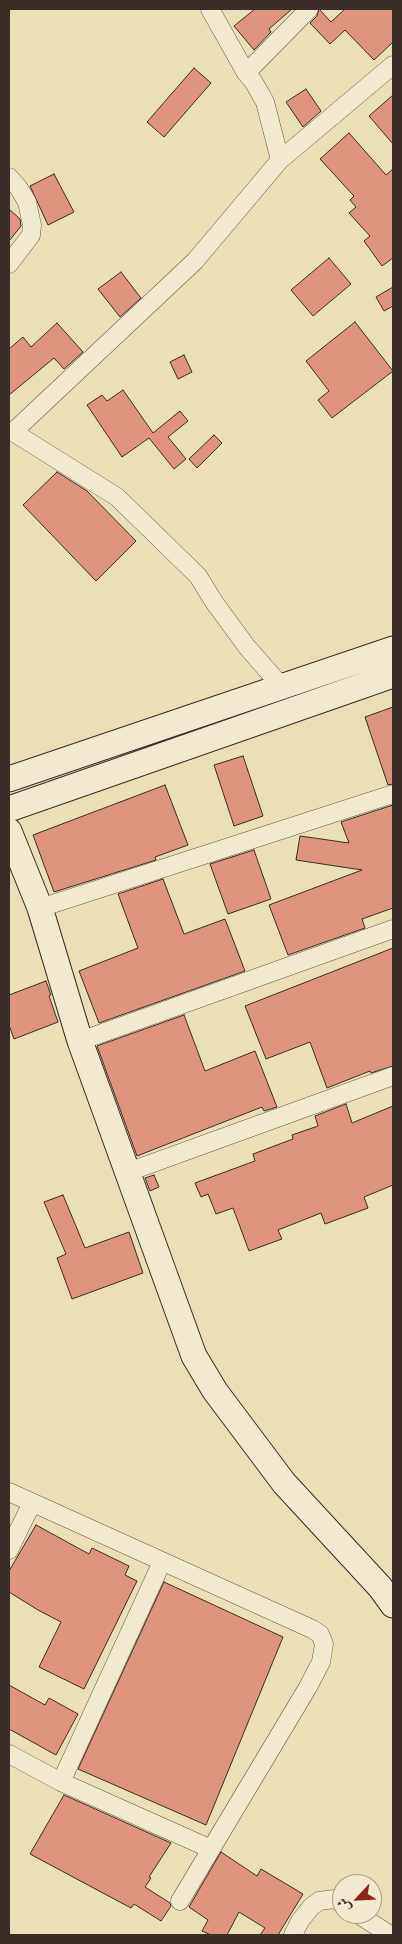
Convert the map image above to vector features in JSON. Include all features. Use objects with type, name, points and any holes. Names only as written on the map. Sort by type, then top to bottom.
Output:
[{"type":"main road","points":[[9,779],[393,649]]},
{"type":"main road","points":[[9,809],[393,675]]},
{"type":"main road","points":[[282,687],[294,709]]},
{"type":"main road","points":[[9,831],[40,908],[80,1041],[194,1356],[207,1377],[284,1483],[380,1587],[393,1605]]},
{"type":"street","points":[[210,9],[246,73],[254,81],[265,102],[280,160]]},
{"type":"street","points":[[246,73],[309,9]]},
{"type":"street","points":[[282,687],[248,647],[214,602],[198,576],[117,497],[11,432],[195,261],[280,160],[393,64]]},
{"type":"street","points":[[9,178],[18,187],[27,202],[32,225],[31,235],[9,264]]},
{"type":"street","points":[[40,908],[393,794]]},
{"type":"street","points":[[80,1041],[393,929]]},
{"type":"street","points":[[128,1172],[393,1076]]},
{"type":"street","points":[[9,1492],[320,1634],[324,1644],[321,1662],[308,1687],[180,1901]]},
{"type":"street","points":[[9,1550],[32,1503]]},
{"type":"street","points":[[60,1782],[162,1562]]},
{"type":"street","points":[[9,1754],[60,1782],[211,1848]]},
{"type":"street","points":[[293,1935],[311,1907],[319,1901],[332,1899]]},
{"type":"street","points":[[373,1924],[390,1935]]},
{"type":"building","points":[[255,9],[292,9],[269,29],[271,32],[254,50],[234,26]]},
{"type":"building","points":[[319,9],[331,22],[345,9],[393,9],[393,42],[374,60],[345,30],[330,44],[310,23],[317,16]]},
{"type":"building","points":[[194,68],[211,83],[164,137],[147,122]]},
{"type":"building","points":[[306,89],[321,111],[303,127],[286,102]]},
{"type":"building","points":[[393,95],[393,144],[369,116]]},
{"type":"building","points":[[349,133],[386,175],[393,169],[393,258],[382,266],[364,241],[370,236],[349,213],[356,207],[350,200],[354,196],[320,159]]},
{"type":"building","points":[[54,174],[74,212],[48,225],[30,186]]},
{"type":"building","points":[[9,209],[20,219],[21,226],[9,241]]},
{"type":"building","points":[[329,258],[351,284],[313,316],[291,290]]},
{"type":"building","points":[[121,272],[141,298],[120,317],[98,289]]},
{"type":"building","points":[[393,287],[393,306],[384,311],[376,297]]},
{"type":"building","points":[[355,322],[393,371],[332,418],[318,400],[329,391],[306,361]]},
{"type":"building","points":[[57,323],[83,352],[64,369],[54,358],[9,395],[9,349],[23,337],[31,347]]},
{"type":"building","points":[[184,355],[192,372],[178,379],[170,362]]},
{"type":"building","points":[[123,390],[153,433],[180,411],[188,421],[168,437],[186,459],[174,469],[149,438],[122,457],[87,405],[102,395],[107,401]]},
{"type":"building","points":[[214,435],[222,443],[197,468],[189,459]]},
{"type":"building","points":[[57,472],[87,491],[136,541],[96,581],[23,505]]},
{"type":"building","points":[[393,707],[393,784],[388,785],[365,717]]},
{"type":"building","points":[[243,756],[263,816],[234,826],[214,765]]},
{"type":"building","points":[[165,785],[188,845],[155,857],[156,860],[54,892],[33,835]]},
{"type":"building","points":[[393,805],[393,908],[362,919],[365,928],[288,955],[269,905],[362,870],[296,860],[300,836],[349,843],[341,822]]},
{"type":"building","points":[[254,850],[271,899],[228,914],[210,864]]},
{"type":"building","points":[[163,879],[184,934],[225,919],[245,971],[99,1023],[79,971],[138,948],[118,894]]},
{"type":"building","points":[[393,948],[393,1066],[371,1073],[370,1071],[327,1088],[310,1042],[266,1059],[245,1006]]},
{"type":"building","points":[[46,981],[58,1022],[14,1039],[9,1025],[9,995]]},
{"type":"building","points":[[184,1015],[205,1071],[255,1051],[277,1107],[264,1111],[262,1107],[137,1156],[97,1046]]},
{"type":"building","points":[[346,1104],[352,1123],[393,1106],[393,1185],[364,1197],[368,1208],[325,1224],[321,1213],[278,1230],[282,1239],[249,1251],[233,1208],[216,1214],[208,1194],[201,1197],[195,1183],[255,1161],[253,1154],[293,1139],[292,1135],[318,1126],[315,1116]]},
{"type":"building","points":[[154,1175],[159,1187],[150,1191],[145,1178]]},
{"type":"building","points":[[63,1195],[85,1248],[129,1232],[143,1273],[72,1299],[57,1258],[66,1254],[44,1202]]},
{"type":"building","points":[[36,1525],[89,1554],[92,1548],[129,1566],[125,1575],[137,1581],[84,1689],[39,1667],[61,1622],[9,1592],[9,1571]]},
{"type":"building","points":[[164,1582],[283,1637],[206,1825],[78,1769]]},
{"type":"building","points":[[9,1685],[45,1705],[49,1698],[78,1714],[56,1755],[9,1729]]},
{"type":"building","points":[[64,1795],[171,1843],[149,1877],[151,1878],[145,1887],[170,1903],[171,1906],[161,1921],[134,1904],[131,1908],[30,1854]]},
{"type":"building","points":[[221,1852],[257,1876],[261,1869],[303,1894],[278,1935],[260,1935],[265,1928],[239,1912],[227,1935],[211,1935],[202,1931],[208,1920],[189,1907]]}]
